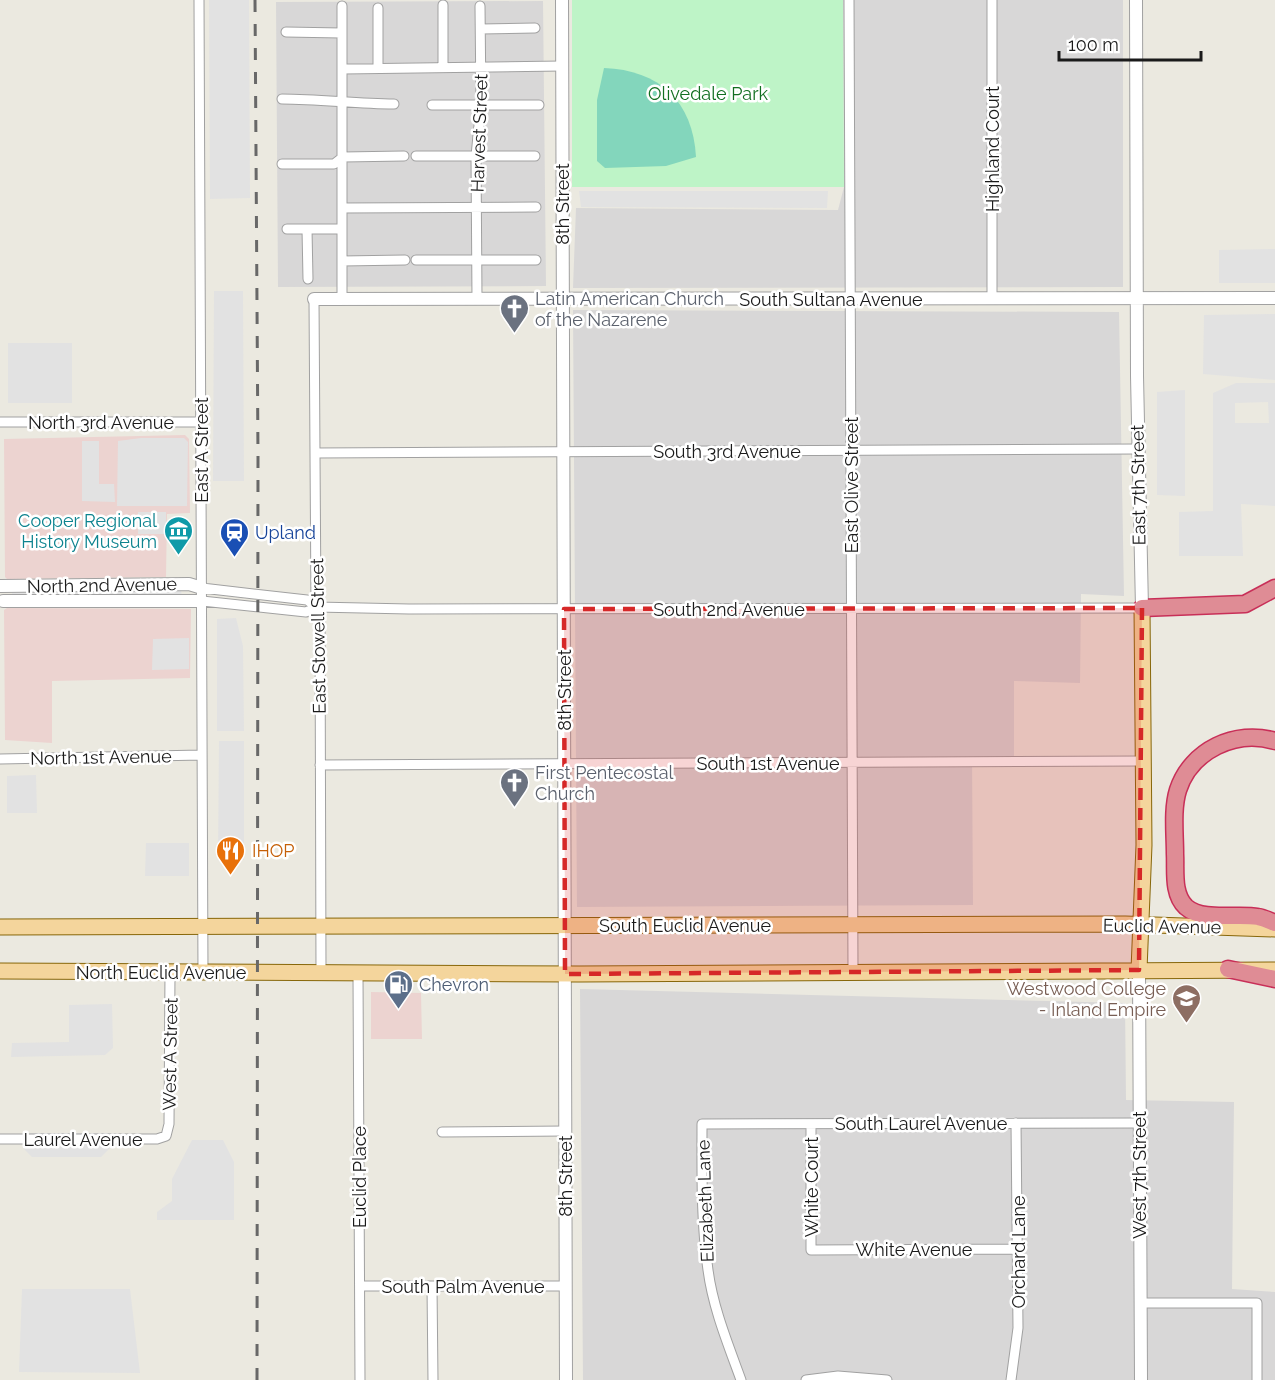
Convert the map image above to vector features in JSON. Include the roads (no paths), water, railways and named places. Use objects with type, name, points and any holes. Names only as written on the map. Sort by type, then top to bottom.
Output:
[{"type":"highway","points":[[1142,608],[1245,604],[1275,588]]},
{"type":"highway","points":[[1275,741],[1263,738],[1236,739],[1212,748],[1196,762],[1179,789],[1175,844],[1176,883],[1181,900],[1187,908],[1204,914],[1259,917],[1275,923]]},
{"type":"highway","points":[[1228,969],[1275,979]]},
{"type":"main road","name":"East 7th Street","points":[[1139,970],[1142,925],[1144,761],[1142,608]]},
{"type":"main road","points":[[0,927],[321,925]]},
{"type":"main road","name":"South Euclid Avenue","points":[[321,925],[1048,925]]},
{"type":"main road","name":"Euclid Avenue","points":[[1048,925],[1275,929]]},
{"type":"main road","points":[[321,974],[1275,970]]},
{"type":"main road","name":"North Euclid Avenue","points":[[0,971],[321,974]]},
{"type":"street","name":"East A Street","points":[[199,0],[203,973]]},
{"type":"street","name":"8th Street","points":[[562,0],[561,299],[566,974],[566,1380]]},
{"type":"street","name":"East Olive Street","points":[[849,0],[852,971]]},
{"type":"street","name":"Highland Court","points":[[992,0],[992,298]]},
{"type":"street","name":"East 7th Street","points":[[1136,0],[1138,449],[1142,608]]},
{"type":"street","points":[[443,5],[443,68]]},
{"type":"street","points":[[342,6],[342,299]]},
{"type":"street","name":"Harvest Street","points":[[477,299],[476,156],[481,105],[480,6]]},
{"type":"street","points":[[378,8],[378,68]]},
{"type":"street","points":[[481,29],[535,28]]},
{"type":"street","points":[[286,32],[342,33]]},
{"type":"street","points":[[343,69],[562,66]]},
{"type":"street","points":[[282,99],[334,99],[343,104],[394,104]]},
{"type":"street","points":[[432,105],[539,105]]},
{"type":"street","points":[[282,164],[334,164],[343,157],[404,156]]},
{"type":"street","points":[[416,156],[535,156]]},
{"type":"street","points":[[342,208],[536,207]]},
{"type":"street","points":[[287,229],[342,229]]},
{"type":"street","points":[[307,229],[308,279]]},
{"type":"street","points":[[342,261],[405,260]]},
{"type":"street","points":[[416,260],[536,260]]},
{"type":"street","name":"South Sultana Avenue","points":[[314,299],[1275,298]]},
{"type":"street","name":"East Stowell Street","points":[[314,299],[316,607],[320,618],[321,974]]},
{"type":"street","name":"North 3rd Avenue","points":[[0,422],[201,422]]},
{"type":"street","name":"South 3rd Avenue","points":[[315,453],[1138,449]]},
{"type":"street","name":"North 2nd Avenue","points":[[1,585],[189,584],[202,594]]},
{"type":"street","points":[[1,585],[2,603]]},
{"type":"street","name":"North 2nd Avenue","points":[[2,603],[202,594]]},
{"type":"street","name":"South 2nd Avenue","points":[[202,594],[306,612],[316,607],[1142,608]]},
{"type":"street","name":"North 1st Avenue","points":[[0,759],[202,755]]},
{"type":"street","name":"South 1st Avenue","points":[[320,765],[1144,761]]},
{"type":"street","name":"West 7th Street","points":[[1139,970],[1141,1380]]},
{"type":"street","name":"West A Street","points":[[166,1136],[169,1124],[170,973]]},
{"type":"street","name":"Euclid Place","points":[[358,974],[360,1380]]},
{"type":"street","name":"Orchard Lane","points":[[1011,1380],[1018,1328],[1016,1123]]},
{"type":"street","name":"South Laurel Avenue","points":[[702,1124],[1139,1123]]},
{"type":"street","name":"Elizabeth Lane","points":[[702,1124],[703,1224],[708,1273],[722,1329],[741,1380]]},
{"type":"street","name":"White Court","points":[[811,1250],[812,1124]]},
{"type":"street","points":[[442,1132],[565,1131]]},
{"type":"street","name":"Laurel Avenue","points":[[0,1139],[156,1139],[166,1136]]},
{"type":"street","name":"White Avenue","points":[[811,1250],[1018,1249]]},
{"type":"street","name":"South Palm Avenue","points":[[360,1286],[566,1286]]},
{"type":"street","points":[[432,1286],[433,1380]]},
{"type":"street","points":[[1140,1302],[1257,1303],[1257,1380]]},
{"type":"street","points":[[806,1380],[837,1376],[887,1380]]},
{"type":"railway","points":[[255,0],[258,457],[257,1380]]},
{"type":"place","name":"Latin American Church of the Nazarene","points":[[514,334]]},
{"type":"place","name":"Cooper Regional History Museum","points":[[178,556]]},
{"type":"place","name":"Upland","points":[[234,558]]},
{"type":"place","name":"First Pentecostal Church","points":[[514,808]]},
{"type":"place","name":"IHOP","points":[[231,876]]},
{"type":"place","name":"Chevron","points":[[398,1010]]},
{"type":"place","name":"Westwood College - Inland Empire","points":[[1187,1024]]},
{"type":"park label","name":"Olivedale Park","points":[[708,93]]}]
